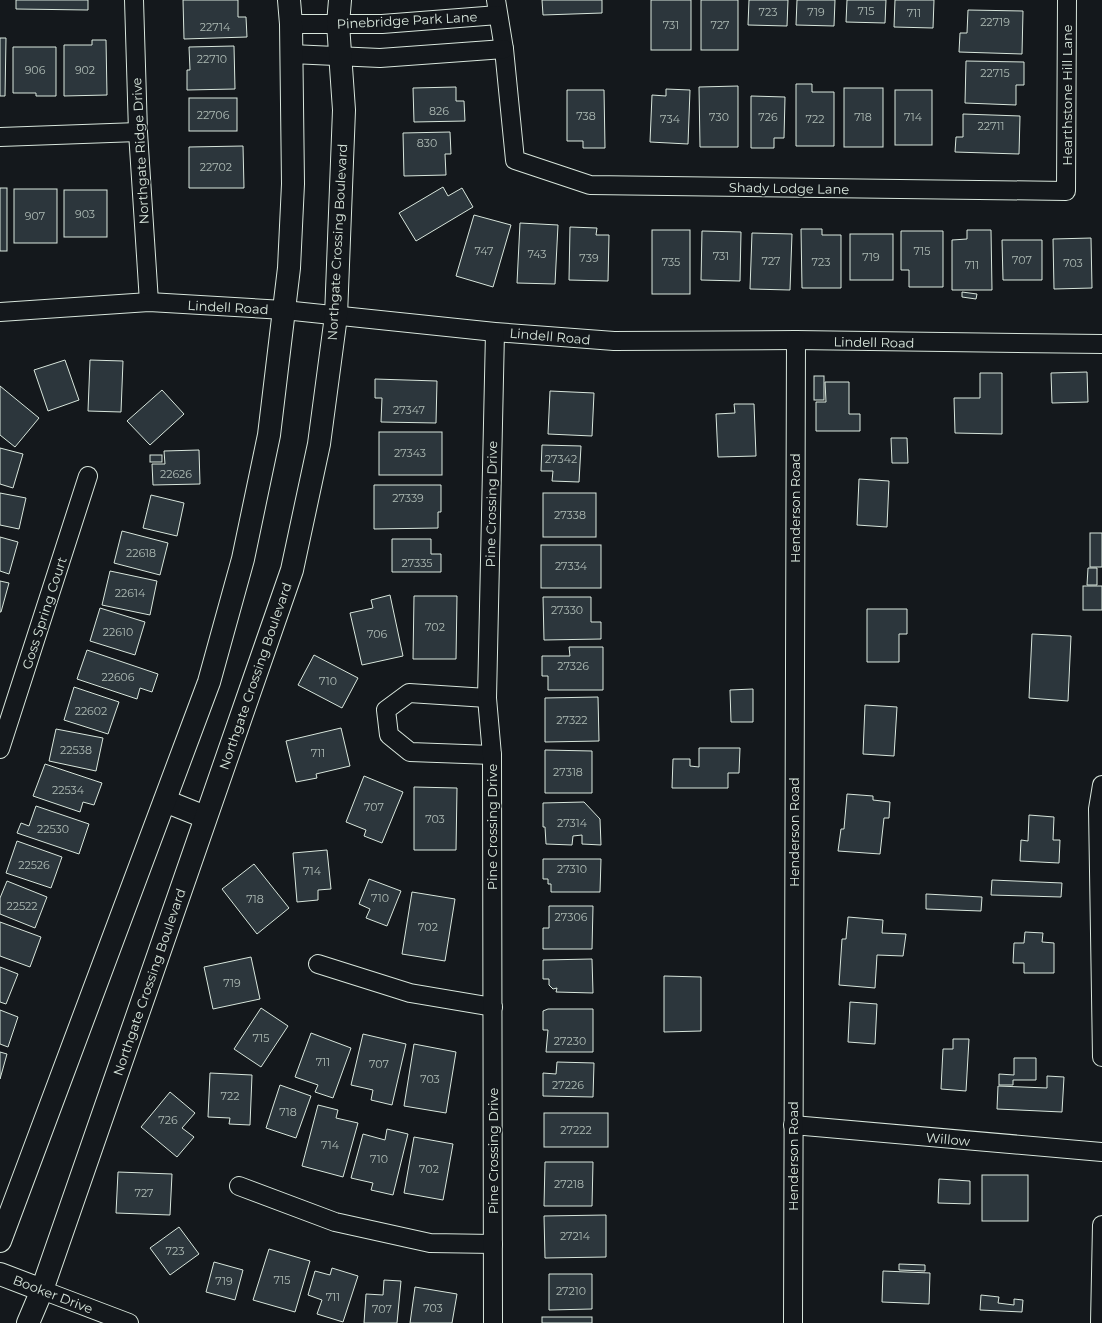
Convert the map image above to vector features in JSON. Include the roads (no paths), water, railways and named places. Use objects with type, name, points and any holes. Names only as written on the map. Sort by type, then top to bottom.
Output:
[{"type":"main road","points":[[0,1241],[209,682],[243,559],[269,435],[289,268],[293,184],[291,24],[289,0]]},
{"type":"main road","name":"Northgate Crossing Boulevard","points":[[28,1323],[42,1290],[206,817],[250,695],[292,570],[319,444],[336,316],[344,110],[338,24],[340,0]]},
{"type":"main road","points":[[165,801],[206,817]]},
{"type":"main road","name":"Booker Drive","points":[[0,1274],[42,1290]]},
{"type":"street","name":"Northgate Ridge Drive","points":[[134,0],[138,132],[148,302]]},
{"type":"street","name":"Hearthstone Hill Lane","points":[[1066,191],[1067,0]]},
{"type":"street","points":[[291,54],[380,58],[504,49],[497,8]]},
{"type":"street","name":"Pinebridge Park Lane","points":[[291,24],[382,24],[497,8]]},
{"type":"street","name":"Shady Lodge Lane","points":[[504,49],[515,160],[590,186],[1066,191]]},
{"type":"street","points":[[0,137],[138,132]]},
{"type":"street","name":"Lindell Road","points":[[0,312],[148,302],[284,310],[495,332],[614,342],[796,340],[1102,344]]},
{"type":"street","name":"Pine Crossing Drive","points":[[493,1323],[492,755],[487,698],[495,332]]},
{"type":"street","name":"Henderson Road","points":[[793,1323],[796,340]]},
{"type":"street","name":"Goss Spring Court","points":[[0,749],[88,476]]},
{"type":"street","points":[[487,698],[408,693],[386,710],[389,735],[410,752],[492,755]]},
{"type":"street","points":[[1102,785],[1098,809],[1102,1057]]},
{"type":"street","points":[[318,964],[410,993],[493,1007]]},
{"type":"street","name":"Willow","points":[[793,1125],[1102,1152]]},
{"type":"street","points":[[239,1186],[335,1222],[430,1243],[493,1244]]},
{"type":"street","points":[[1100,1323],[1102,1225]]},
{"type":"street","name":"Booker Drive","points":[[42,1290],[129,1323]]}]
